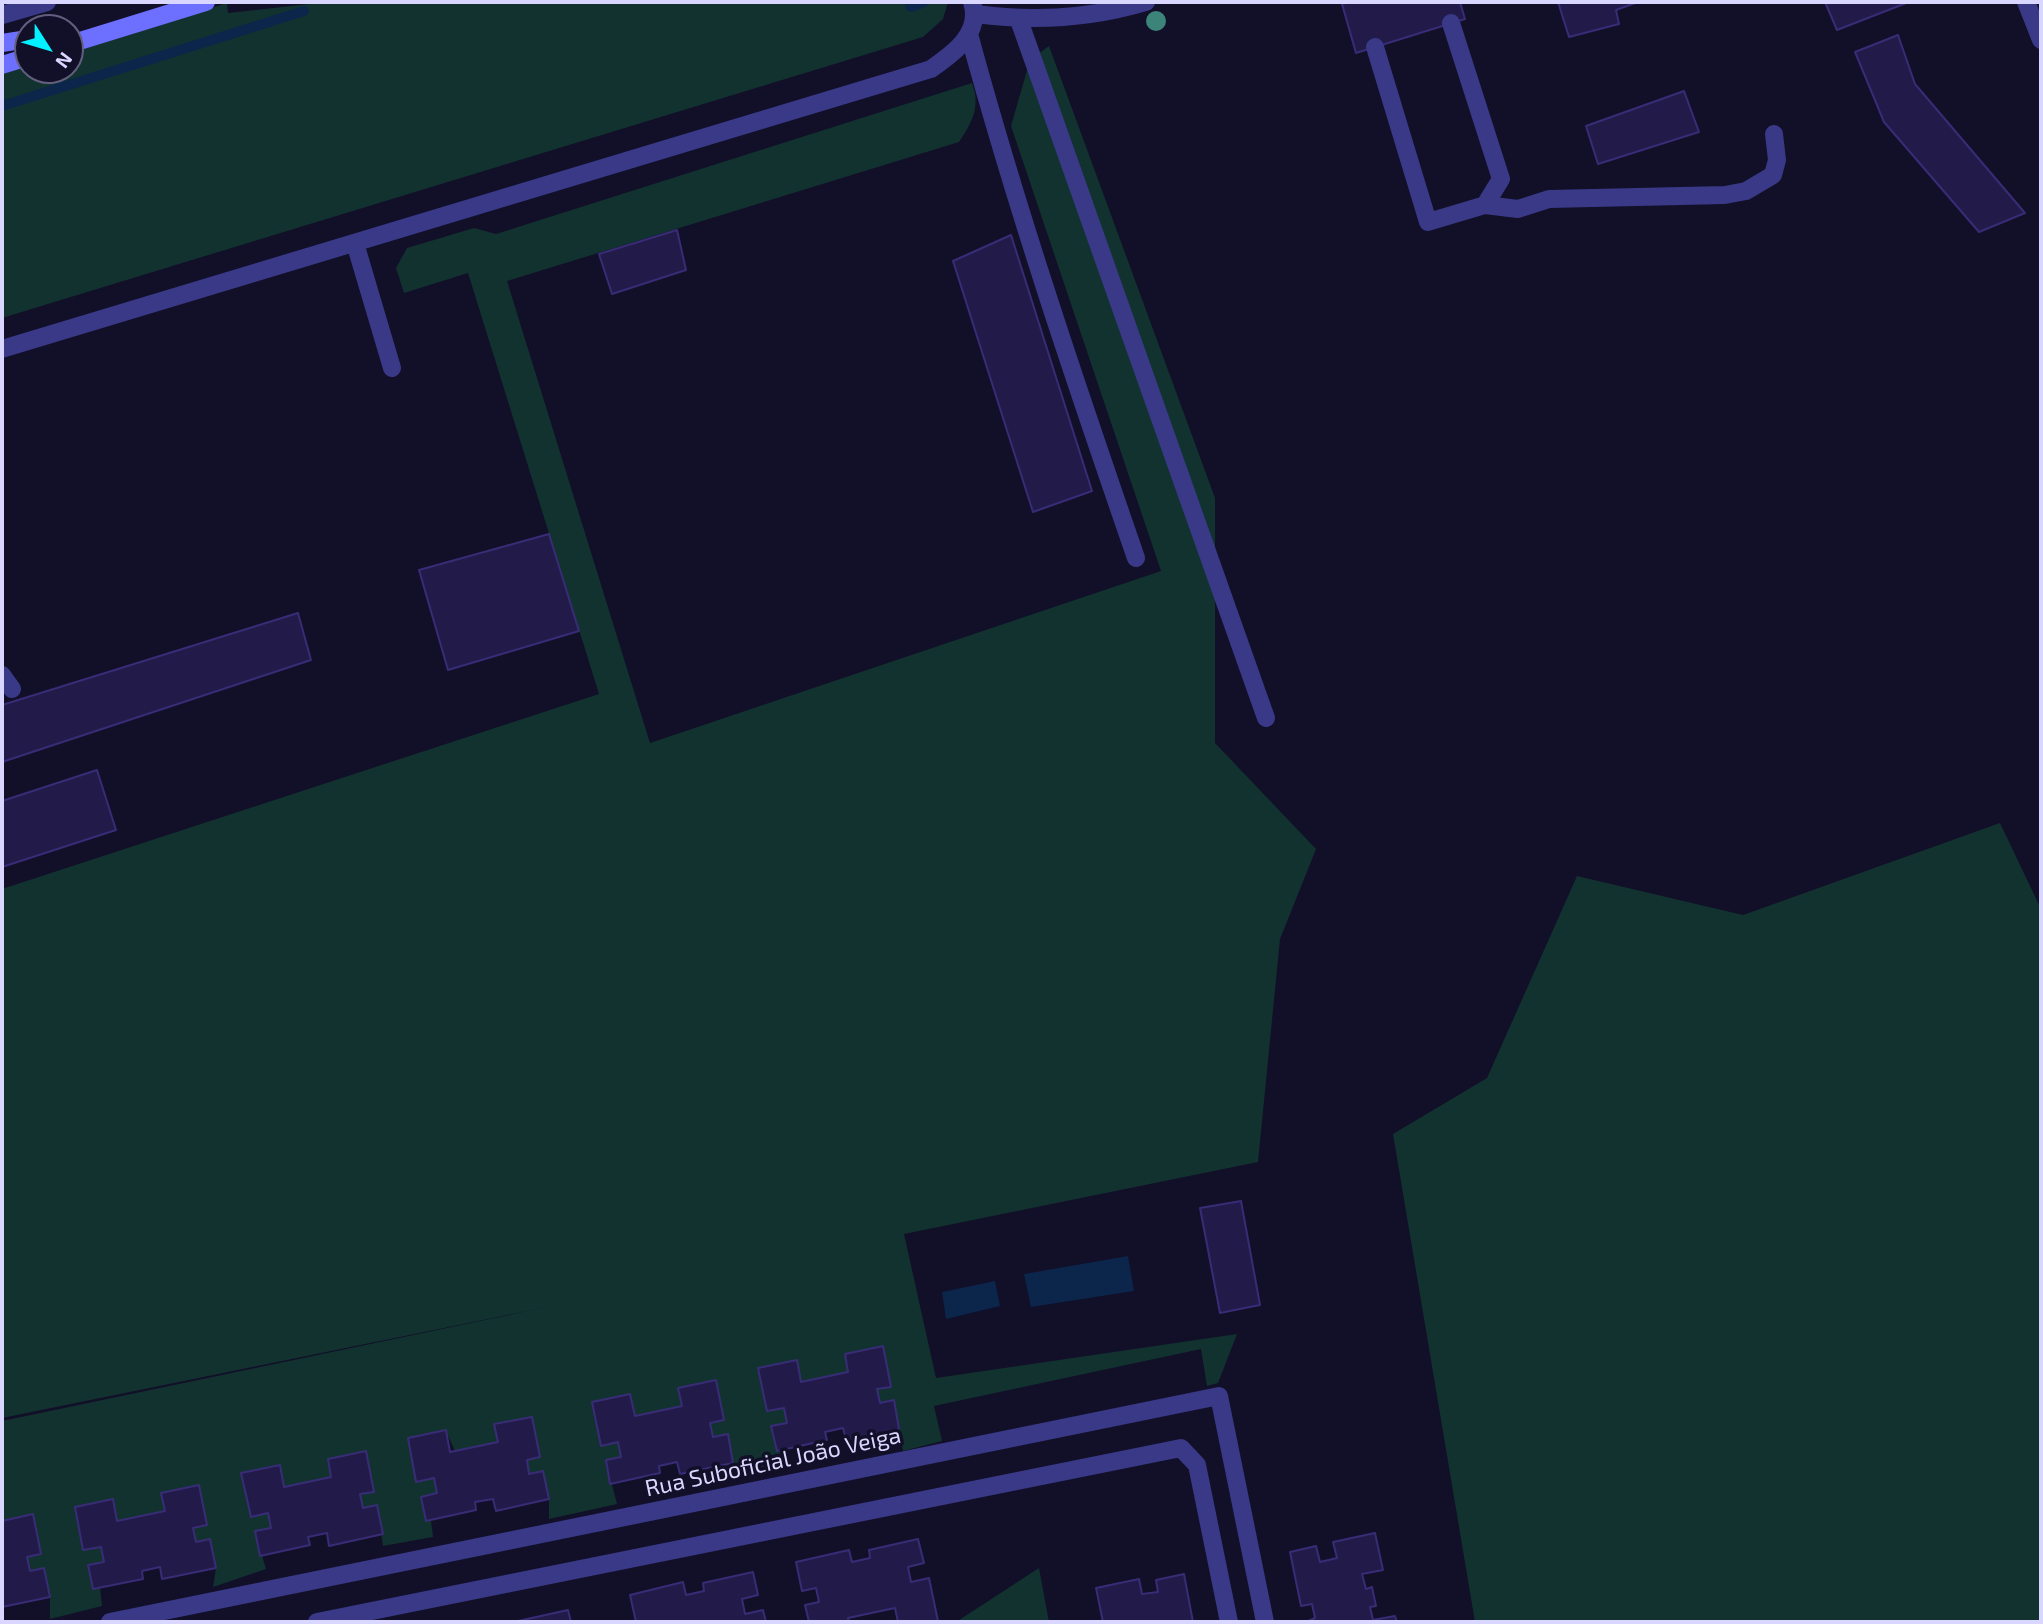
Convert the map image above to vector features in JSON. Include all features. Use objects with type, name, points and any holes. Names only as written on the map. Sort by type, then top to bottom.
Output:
[{"type":"street","points":[[2,15],[47,2]]},
{"type":"street","points":[[84,40],[206,2]]},
{"type":"street","points":[[2,349],[931,68],[957,51],[969,34],[974,8],[1019,20],[1107,13],[1146,2]]},
{"type":"street","points":[[2026,2],[2041,40]]},
{"type":"street","points":[[84,30],[148,20]]},
{"type":"street","points":[[1019,20],[1266,718]]},
{"type":"street","points":[[1451,23],[1501,179],[1485,205]]},
{"type":"street","points":[[969,34],[1007,169],[1058,332],[1136,558]]},
{"type":"street","points":[[1374,47],[1428,222],[1485,205],[1518,209],[1549,199],[1661,198],[1746,191],[1773,175],[1777,160],[1773,134]]},
{"type":"street","points":[[355,243],[392,368]]},
{"type":"street","name":"Rua Suboficial João Veiga","points":[[110,1622],[1219,1396],[1265,1622]]},
{"type":"street","points":[[317,1622],[1181,1448],[1197,1465],[1229,1622]]},
{"type":"green space","points":[[328,2],[948,2],[943,19],[923,37],[2,318],[2,74],[14,70],[14,84],[84,84],[84,49],[227,3],[228,13]]},
{"type":"green space","points":[[1049,46],[1215,498],[1215,743],[1316,849],[1280,939],[1258,1162],[904,1234],[936,1378],[1237,1334],[1218,1383],[1207,1386],[1201,1349],[934,1406],[942,1441],[903,1451],[894,1401],[880,1403],[877,1389],[890,1387],[848,1372],[801,1382],[758,1369],[767,1411],[784,1408],[787,1423],[771,1427],[776,1450],[780,1450],[781,1468],[731,1480],[733,1463],[728,1435],[713,1437],[710,1423],[724,1420],[716,1381],[679,1388],[682,1406],[635,1416],[630,1394],[592,1402],[601,1445],[618,1442],[621,1457],[606,1461],[617,1504],[549,1519],[549,1499],[543,1471],[529,1474],[527,1460],[540,1456],[532,1417],[495,1424],[498,1442],[455,1451],[446,1431],[408,1439],[416,1482],[434,1478],[437,1493],[421,1497],[427,1521],[431,1520],[433,1537],[383,1546],[377,1506],[363,1508],[360,1494],[374,1491],[365,1451],[331,1477],[284,1487],[279,1465],[241,1474],[251,1516],[268,1513],[271,1528],[255,1532],[266,1569],[213,1587],[216,1568],[210,1539],[196,1542],[193,1528],[207,1525],[199,1485],[162,1493],[165,1511],[117,1521],[113,1499],[75,1507],[83,1550],[101,1547],[104,1562],[88,1565],[93,1589],[100,1588],[102,1606],[50,1619],[50,1597],[44,1568],[30,1571],[27,1557],[41,1554],[33,1515],[2,1521],[2,1421],[552,1306],[2,1418],[2,889],[599,694],[468,273],[404,293],[396,268],[407,248],[474,228],[496,234],[972,83],[976,99],[974,114],[959,142],[507,281],[650,743],[1161,571],[1011,126],[1030,60]]},
{"type":"green space","points":[[2000,823],[2041,909],[2041,1622],[1475,1622],[1393,1134],[1487,1078],[1577,876],[1743,915]]},
{"type":"green space","points":[[1039,1568],[1049,1622],[956,1622]]},
{"type":"water","points":[[1128,1256],[1134,1291],[1031,1307],[1024,1274]]},
{"type":"water","points":[[995,1281],[1000,1306],[946,1319],[942,1292]]},
{"type":"building","points":[[1460,2],[1465,19],[1356,53],[1342,4]]},
{"type":"building","points":[[1558,2],[1638,2],[1616,10],[1619,24],[1569,37]]},
{"type":"building","points":[[1825,2],[1909,2],[1837,30]]},
{"type":"building","points":[[1898,35],[1915,84],[2025,213],[1979,232],[1884,122],[1855,52]]},
{"type":"building","points":[[1684,91],[1699,132],[1598,164],[1586,126]]},
{"type":"building","points":[[677,230],[686,270],[612,294],[599,254]]},
{"type":"building","points":[[1011,235],[1092,491],[1033,512],[953,261]]},
{"type":"building","points":[[549,534],[579,631],[448,670],[419,570]]},
{"type":"building","points":[[298,613],[311,660],[2,762],[2,705]]},
{"type":"building","points":[[97,770],[116,830],[2,867],[2,801]]},
{"type":"building","points":[[1241,1201],[1260,1305],[1220,1313],[1200,1208]]},
{"type":"building","points":[[883,1346],[891,1387],[877,1389],[880,1403],[894,1400],[899,1429],[846,1440],[843,1428],[825,1432],[827,1440],[777,1451],[771,1426],[787,1423],[784,1408],[767,1411],[758,1368],[797,1360],[801,1382],[848,1372],[845,1354]]},
{"type":"building","points":[[716,1380],[724,1420],[710,1423],[713,1437],[728,1434],[733,1463],[680,1474],[677,1462],[659,1466],[660,1473],[610,1484],[606,1460],[621,1457],[618,1442],[601,1446],[592,1402],[630,1394],[635,1416],[682,1406],[678,1388]]},
{"type":"building","points":[[532,1417],[540,1457],[527,1460],[529,1474],[543,1471],[549,1499],[496,1511],[493,1499],[475,1502],[476,1510],[426,1521],[421,1497],[437,1493],[434,1478],[416,1482],[408,1438],[446,1430],[450,1452],[498,1442],[494,1424]]},
{"type":"building","points":[[366,1451],[374,1492],[360,1494],[363,1508],[377,1505],[383,1534],[329,1546],[327,1533],[308,1537],[310,1545],[260,1556],[255,1531],[271,1528],[268,1513],[251,1517],[241,1473],[280,1465],[284,1487],[331,1477],[328,1459]]},
{"type":"building","points":[[199,1485],[207,1525],[193,1528],[196,1542],[210,1539],[216,1568],[162,1579],[160,1567],[142,1571],[143,1579],[93,1589],[88,1565],[104,1562],[101,1547],[83,1550],[75,1507],[113,1499],[117,1521],[165,1511],[161,1493]]},
{"type":"building","points":[[33,1514],[41,1554],[27,1557],[30,1571],[44,1568],[50,1597],[2,1607],[2,1521]]},
{"type":"building","points":[[1375,1533],[1383,1570],[1362,1574],[1366,1589],[1372,1587],[1376,1606],[1370,1607],[1373,1620],[1395,1616],[1397,1622],[1306,1622],[1315,1618],[1312,1604],[1301,1606],[1290,1552],[1316,1546],[1320,1562],[1337,1558],[1333,1542]]},
{"type":"building","points":[[918,1539],[924,1563],[908,1567],[911,1582],[929,1578],[938,1621],[898,1622],[895,1608],[848,1618],[849,1622],[809,1622],[805,1605],[819,1602],[816,1588],[802,1591],[796,1562],[849,1550],[852,1562],[870,1558],[869,1550]]},
{"type":"building","points":[[753,1572],[758,1595],[742,1599],[745,1614],[763,1610],[766,1622],[636,1622],[630,1595],[683,1582],[686,1595],[704,1591],[703,1583]]},
{"type":"building","points":[[1184,1574],[1193,1622],[1103,1622],[1096,1588],[1139,1579],[1142,1594],[1158,1592],[1156,1580]]},
{"type":"building","points":[[568,1610],[571,1622],[518,1622],[518,1621]]},
{"type":"waterway","points":[[909,2],[911,7],[924,2]]},
{"type":"waterway","points":[[2,106],[304,11]]}]
